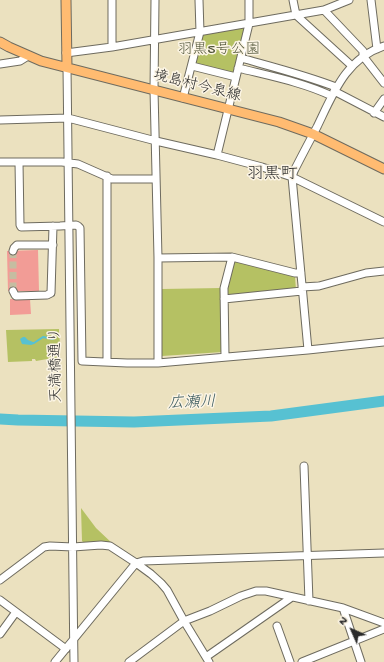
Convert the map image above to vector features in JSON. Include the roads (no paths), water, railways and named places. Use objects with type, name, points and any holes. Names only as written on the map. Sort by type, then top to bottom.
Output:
[{"type":"main road","points":[[66,0],[67,67]]},
{"type":"main road","name":"境島村今泉線","points":[[0,42],[41,61],[279,122],[313,134],[384,169]]},
{"type":"street","points":[[112,0],[112,47]]},
{"type":"street","points":[[155,0],[154,90],[158,258],[158,363]]},
{"type":"street","points":[[183,98],[200,32],[199,0]]},
{"type":"street","points":[[217,155],[249,24],[249,0]]},
{"type":"street","points":[[293,0],[296,15],[352,66]]},
{"type":"street","points":[[66,53],[112,47],[324,10],[333,3],[349,0]]},
{"type":"street","points":[[308,350],[292,176],[334,92],[346,72],[363,56],[380,48],[372,0]]},
{"type":"street","points":[[324,10],[363,51],[363,56],[384,83]]},
{"type":"street","points":[[0,64],[20,60],[28,56]]},
{"type":"street","points":[[241,58],[316,79],[334,92],[384,117]]},
{"type":"street","points":[[260,63],[264,74]]},
{"type":"street","points":[[192,66],[236,77]]},
{"type":"street","name":"天満橋通り","points":[[67,67],[74,662]]},
{"type":"street","points":[[238,68],[296,82],[321,91],[334,92]]},
{"type":"street","points":[[275,77],[284,70]]},
{"type":"street","points":[[292,72],[296,82]]},
{"type":"street","points":[[306,86],[316,79]]},
{"type":"street","points":[[374,112],[384,99]]},
{"type":"street","points":[[0,120],[68,118],[217,155],[292,176],[384,222]]},
{"type":"street","points":[[0,162],[69,162],[78,164],[112,179],[156,179]]},
{"type":"street","points":[[19,162],[21,227],[76,225],[80,228],[82,361],[127,364],[158,363],[384,342]]},
{"type":"street","points":[[107,176],[108,362]]},
{"type":"street","points":[[13,291],[16,296],[47,295],[51,293],[53,226]]},
{"type":"street","points":[[13,251],[17,245],[53,245]]},
{"type":"street","points":[[158,258],[232,257],[295,273],[301,273]]},
{"type":"street","points":[[225,357],[224,288],[232,257]]},
{"type":"street","points":[[224,299],[302,289],[319,286],[366,272],[384,271]]},
{"type":"street","points":[[304,466],[309,601]]},
{"type":"street","points":[[0,580],[44,547],[110,546],[136,563],[161,583],[167,590],[207,660],[292,597]]},
{"type":"street","points":[[55,662],[136,563],[143,561],[384,554]]},
{"type":"street","points":[[129,662],[184,621],[256,591],[266,591],[343,608],[384,623]]},
{"type":"street","points":[[0,600],[66,649]]},
{"type":"street","points":[[343,608],[361,662]]},
{"type":"street","points":[[0,634],[16,612]]},
{"type":"street","points":[[277,626],[290,662]]},
{"type":"street","points":[[302,662],[384,629]]},
{"type":"water","points":[[23,337],[34,344],[22,344],[20,339]]},
{"type":"waterway","points":[[32,343],[43,337],[53,339]]},
{"type":"waterway","name":"広瀬川","points":[[0,419],[134,422],[271,416],[384,401]]},
{"type":"tunnel","points":[[13,251],[13,291]]},
{"type":"district","name":"羽黒町","points":[[272,175]]},
{"type":"park label","name":"羽黒5号公園","points":[[219,51]]}]
